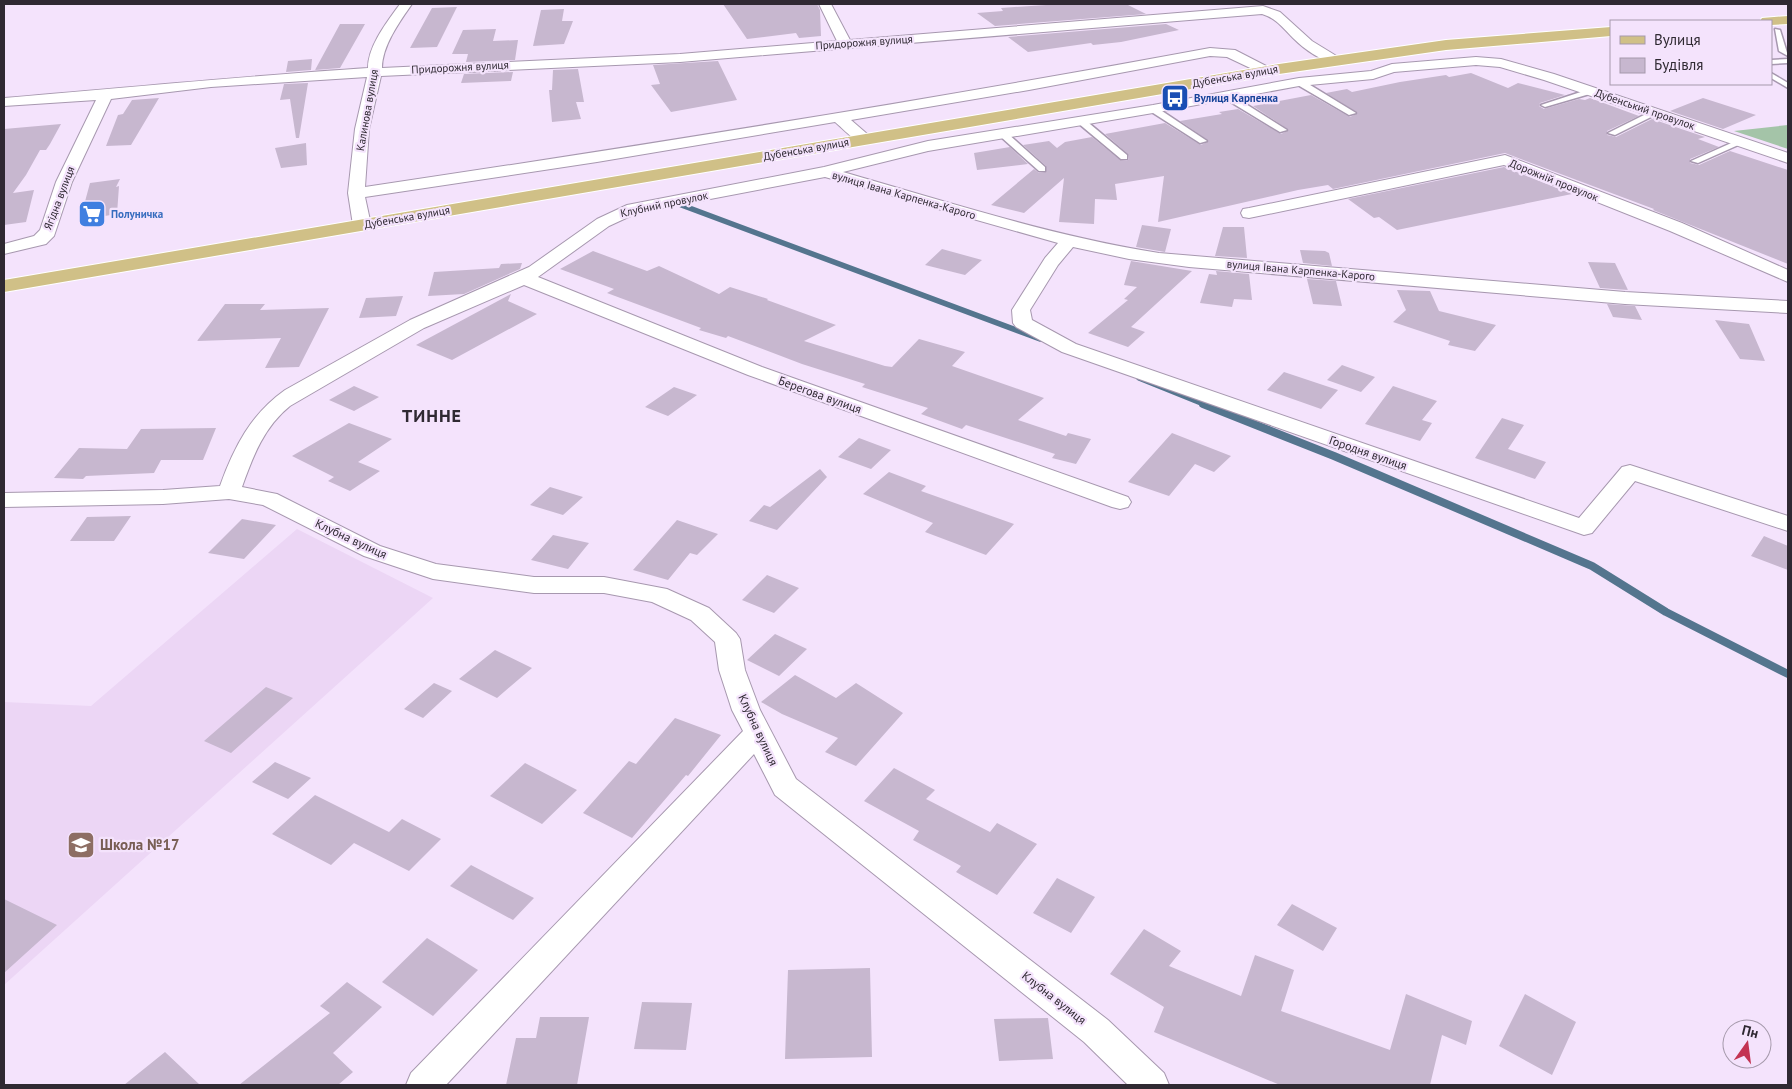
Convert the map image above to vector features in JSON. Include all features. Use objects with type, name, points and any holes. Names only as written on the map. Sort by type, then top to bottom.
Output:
[{"type":"main road","name":"Дубенська вулиця","points":[[4,286],[1272,70],[1446,45],[1610,32]]},
{"type":"street","name":"Калинова вулиця","points":[[362,225],[356,193],[362,129],[375,72],[375,58],[395,20],[406,4]]},
{"type":"street","points":[[825,4],[845,44]]},
{"type":"street","points":[[1185,4],[1209,15]]},
{"type":"street","name":"Придорожня вулиця","points":[[4,102],[106,95],[211,83],[375,72],[680,58],[1263,10],[1281,17],[1308,44],[1336,60]]},
{"type":"street","points":[[356,193],[597,157],[1029,86],[1210,52],[1230,53],[1299,82]]},
{"type":"street","name":"Дубенський провулок","points":[[1153,109],[1299,82],[1373,75],[1392,68],[1446,62],[1501,63],[1788,158]]},
{"type":"street","name":"Ягідна вулиця","points":[[4,249],[40,240],[48,232],[64,182],[106,95]]},
{"type":"street","name":"Клубний провулок","points":[[523,278],[578,241],[601,222],[615,214],[633,209],[824,172],[928,146],[1153,109]]},
{"type":"street","points":[[838,117],[865,139]]},
{"type":"street","points":[[912,131],[928,146]]},
{"type":"street","name":"Дорожній провулок","points":[[1249,213],[1505,160],[1676,228],[1788,278]]},
{"type":"street","name":"вулиця Івана Карпенка-Карого","points":[[824,172],[1035,232],[1185,262],[1219,263],[1625,298],[1788,307]]},
{"type":"street","name":"Городня вулиця","points":[[1070,240],[1051,262],[1021,310],[1023,323],[1069,348],[1584,528],[1630,472],[1788,524]]},
{"type":"street","points":[[228,492],[259,426],[277,406],[308,386],[417,324],[523,278]]},
{"type":"street","name":"Берегова вулиця","points":[[523,278],[755,371],[1120,502]]},
{"type":"street","name":"Клубна вулиця","points":[[4,500],[164,497],[228,492],[269,499],[372,551],[433,570],[534,585],[604,585],[658,595],[700,614],[727,639],[732,670],[746,710],[785,787],[1096,1031],[1152,1085]]},
{"type":"street","points":[[423,1085],[757,733]]},
{"type":"lane","points":[[1776,24],[1788,32]]},
{"type":"lane","points":[[1776,24],[1783,52],[1788,54]]},
{"type":"lane","points":[[1772,62],[1788,61]]},
{"type":"lane","points":[[1772,76],[1788,86]]},
{"type":"lane","points":[[1299,82],[1352,114]]},
{"type":"lane","points":[[1545,105],[1590,91]]},
{"type":"lane","points":[[1227,96],[1283,130]]},
{"type":"lane","points":[[1153,109],[1203,141]]},
{"type":"lane","points":[[1612,133],[1655,113]]},
{"type":"lane","points":[[1081,121],[1124,157]]},
{"type":"lane","points":[[1004,135],[1042,169]]},
{"type":"lane","points":[[1694,161],[1741,142]]},
{"type":"shaded area","name":"Школа №17","points":[[297,529],[433,598],[4,985],[4,702],[91,706]]},
{"type":"green space","points":[[1788,125],[1788,149],[1734,131]]},
{"type":"building","points":[[723,4],[817,4],[820,10],[821,36],[799,38],[796,33],[747,39]]},
{"type":"building","points":[[1061,4],[1126,4],[1146,14],[995,26],[977,13],[1003,11],[1001,8]]},
{"type":"building","points":[[457,7],[437,47],[410,48],[432,8]]},
{"type":"building","points":[[564,9],[562,21],[573,21],[564,44],[533,46],[541,10]]},
{"type":"building","points":[[340,24],[365,24],[340,68],[315,70]]},
{"type":"building","points":[[1166,24],[1179,30],[1121,42],[1093,45],[1091,43],[1028,52],[1008,37]]},
{"type":"building","points":[[496,29],[493,41],[518,40],[515,60],[466,62],[468,54],[452,54],[463,30]]},
{"type":"building","points":[[312,59],[311,70],[286,72],[288,61]]},
{"type":"building","points":[[718,61],[737,100],[671,112],[651,85],[660,84],[653,65]]},
{"type":"building","points":[[578,69],[584,102],[576,102],[581,119],[552,122],[549,90],[552,90],[553,70]]},
{"type":"building","points":[[513,72],[511,81],[461,83],[464,74]]},
{"type":"building","points":[[1471,73],[1508,88],[1518,83],[1565,95],[1540,103],[1539,106],[1544,109],[1579,99],[1585,100],[1590,98],[1639,116],[1607,131],[1607,135],[1616,137],[1652,119],[1705,137],[1698,139],[1719,147],[1690,159],[1690,163],[1699,165],[1730,151],[1788,170],[1788,264],[1654,209],[1505,153],[1333,189],[1328,185],[1298,190],[1158,222],[1164,176],[1115,184],[1117,200],[1095,199],[1094,224],[1059,222],[1064,178],[1024,213],[991,205],[1034,169],[1039,173],[1046,172],[1046,166],[1023,145],[1049,141],[1057,148],[1065,142],[1092,137],[1120,160],[1127,161],[1129,159],[1128,154],[1105,134],[1165,123],[1201,145],[1209,141],[1180,121],[1222,114],[1219,112],[1238,109],[1281,134],[1289,130],[1253,106],[1311,95],[1350,117],[1358,113],[1326,93],[1347,89],[1352,92],[1400,82]]},
{"type":"building","points":[[308,83],[299,138],[296,138],[290,99],[280,100],[284,84]]},
{"type":"building","points":[[159,98],[131,145],[106,146],[118,115],[123,114],[132,100]]},
{"type":"building","points":[[1703,98],[1756,115],[1723,129],[1670,111]]},
{"type":"building","points":[[61,124],[46,150],[40,150],[13,193],[34,190],[26,222],[4,225],[4,129]]},
{"type":"building","points":[[306,143],[307,165],[281,168],[275,148]]},
{"type":"building","points":[[1010,147],[1028,164],[977,170],[974,153]]},
{"type":"building","points":[[1504,167],[1572,194],[1397,230],[1379,217],[1374,218],[1348,199]]},
{"type":"building","points":[[120,179],[116,187],[119,186],[117,214],[80,220],[90,183]]},
{"type":"building","points":[[1142,225],[1171,229],[1165,252],[1136,247]]},
{"type":"building","points":[[1223,227],[1244,227],[1247,258],[1215,256]]},
{"type":"building","points":[[942,249],[982,260],[965,275],[925,265]]},
{"type":"building","points":[[1300,250],[1325,251],[1329,253],[1332,266],[1303,263]]},
{"type":"building","points":[[593,251],[647,271],[659,266],[719,294],[730,287],[768,299],[836,325],[804,341],[885,366],[892,367],[919,339],[965,352],[952,366],[1044,398],[1018,420],[1066,436],[1068,433],[1091,439],[1076,464],[1052,458],[1055,454],[966,425],[962,429],[921,414],[928,408],[862,387],[865,384],[802,364],[728,336],[726,338],[699,330],[701,328],[607,293],[614,289],[560,269]]},
{"type":"building","points":[[1131,261],[1192,271],[1131,327],[1145,332],[1128,347],[1088,333],[1128,300],[1124,299],[1137,287],[1124,285]]},
{"type":"building","points":[[1588,262],[1615,263],[1628,290],[1600,288]]},
{"type":"building","points":[[522,263],[520,269],[464,294],[428,296],[434,272],[499,268],[501,264]]},
{"type":"building","points":[[1216,271],[1249,274],[1252,300],[1234,299],[1232,307],[1200,303],[1209,274],[1217,275]]},
{"type":"building","points":[[1307,279],[1336,281],[1342,306],[1313,304]]},
{"type":"building","points":[[1397,290],[1430,291],[1439,311],[1496,325],[1475,351],[1448,345],[1450,341],[1393,322],[1406,310]]},
{"type":"building","points":[[511,294],[508,301],[537,314],[452,360],[416,345]]},
{"type":"building","points":[[403,296],[396,316],[359,318],[366,298]]},
{"type":"building","points":[[225,304],[265,304],[260,310],[329,308],[299,367],[265,368],[281,338],[197,341]]},
{"type":"building","points":[[1607,304],[1635,306],[1642,320],[1613,317]]},
{"type":"building","points":[[1715,320],[1749,324],[1765,361],[1740,359]]},
{"type":"building","points":[[1342,365],[1375,377],[1361,392],[1327,380]]},
{"type":"building","points":[[1284,372],[1338,390],[1321,409],[1267,390]]},
{"type":"building","points":[[354,386],[379,397],[354,411],[329,400]]},
{"type":"building","points":[[1393,386],[1437,401],[1422,420],[1432,423],[1420,441],[1365,424]]},
{"type":"building","points":[[674,387],[697,395],[668,416],[645,407]]},
{"type":"building","points":[[1502,418],[1524,425],[1508,449],[1546,462],[1535,479],[1475,458]]},
{"type":"building","points":[[349,423],[392,439],[358,462],[380,471],[350,491],[328,481],[334,477],[292,456]]},
{"type":"building","points":[[216,428],[203,460],[161,460],[154,473],[86,476],[83,479],[54,478],[79,448],[127,449],[141,429]]},
{"type":"building","points":[[1172,433],[1231,456],[1214,472],[1195,464],[1169,496],[1128,482]]},
{"type":"building","points":[[859,438],[891,450],[871,469],[838,457]]},
{"type":"building","points":[[820,469],[827,477],[777,530],[749,521],[764,505],[770,507]]},
{"type":"building","points":[[889,472],[926,486],[921,491],[1014,524],[986,555],[925,532],[933,523],[863,494]]},
{"type":"building","points":[[550,487],[583,497],[563,515],[530,505]]},
{"type":"building","points":[[131,516],[114,541],[70,541],[87,517]]},
{"type":"building","points":[[242,519],[276,525],[244,559],[208,553]]},
{"type":"building","points":[[677,520],[718,534],[697,555],[690,553],[668,580],[633,570]]},
{"type":"building","points":[[553,535],[589,543],[568,569],[531,560]]},
{"type":"building","points":[[1764,536],[1788,546],[1788,570],[1751,556]]},
{"type":"building","points":[[767,575],[799,588],[774,613],[742,600]]},
{"type":"building","points":[[775,634],[807,649],[779,676],[747,660]]},
{"type":"building","points":[[495,650],[532,668],[497,698],[459,679]]},
{"type":"building","points":[[795,675],[836,698],[856,683],[903,713],[856,766],[825,752],[838,738],[782,714],[761,702]]},
{"type":"building","points":[[434,683],[452,691],[423,718],[404,709]]},
{"type":"building","points":[[266,687],[293,698],[231,753],[204,741]]},
{"type":"building","points":[[675,718],[721,735],[688,776],[686,775],[632,838],[583,813],[629,761],[636,764]]},
{"type":"building","points":[[275,762],[311,778],[288,799],[252,782]]},
{"type":"building","points":[[525,763],[577,790],[542,824],[490,796]]},
{"type":"building","points":[[894,768],[935,790],[926,799],[990,832],[997,823],[1037,844],[997,895],[956,872],[961,866],[913,840],[919,831],[864,801]]},
{"type":"building","points":[[315,795],[389,832],[402,819],[441,839],[409,871],[354,843],[331,865],[272,834]]},
{"type":"building","points":[[471,865],[534,898],[513,920],[450,886]]},
{"type":"building","points":[[1057,878],[1095,897],[1071,933],[1033,913]]},
{"type":"building","points":[[4,899],[57,925],[4,973]]},
{"type":"building","points":[[1292,904],[1337,928],[1323,951],[1277,925]]},
{"type":"building","points":[[1144,929],[1181,951],[1169,966],[1241,996],[1255,955],[1294,970],[1281,1011],[1390,1050],[1406,994],[1472,1021],[1466,1045],[1442,1035],[1430,1085],[1280,1085],[1154,1032],[1164,1007],[1110,974]]},
{"type":"building","points":[[427,938],[478,970],[433,1016],[382,982]]},
{"type":"building","points":[[870,968],[872,1057],[785,1059],[788,970]]},
{"type":"building","points":[[347,982],[382,1007],[333,1053],[353,1072],[338,1085],[239,1085],[330,1013],[320,1006]]},
{"type":"building","points":[[1525,994],[1576,1022],[1552,1075],[1499,1046]]},
{"type":"building","points":[[642,1002],[692,1003],[686,1050],[634,1049]]},
{"type":"building","points":[[540,1017],[589,1017],[577,1085],[506,1085],[516,1038],[536,1038]]},
{"type":"building","points":[[1048,1018],[1053,1059],[999,1061],[994,1019]]},
{"type":"building","points":[[165,1052],[200,1085],[124,1085]]},
{"type":"waterway","points":[[676,203],[1040,339]]},
{"type":"waterway","points":[[1139,378],[1206,405]]},
{"type":"waterway","points":[[1203,404],[1334,456],[1592,566],[1666,612],[1788,674]]},
{"type":"place","name":"Вулиця Карпенка","points":[[1175,98]]},
{"type":"place","name":"Полуничка","points":[[92,214]]},
{"type":"place","name":"Школа №17","points":[[81,845]]},
{"type":"district","name":"ТИННЕ","points":[[432,416]]}]
